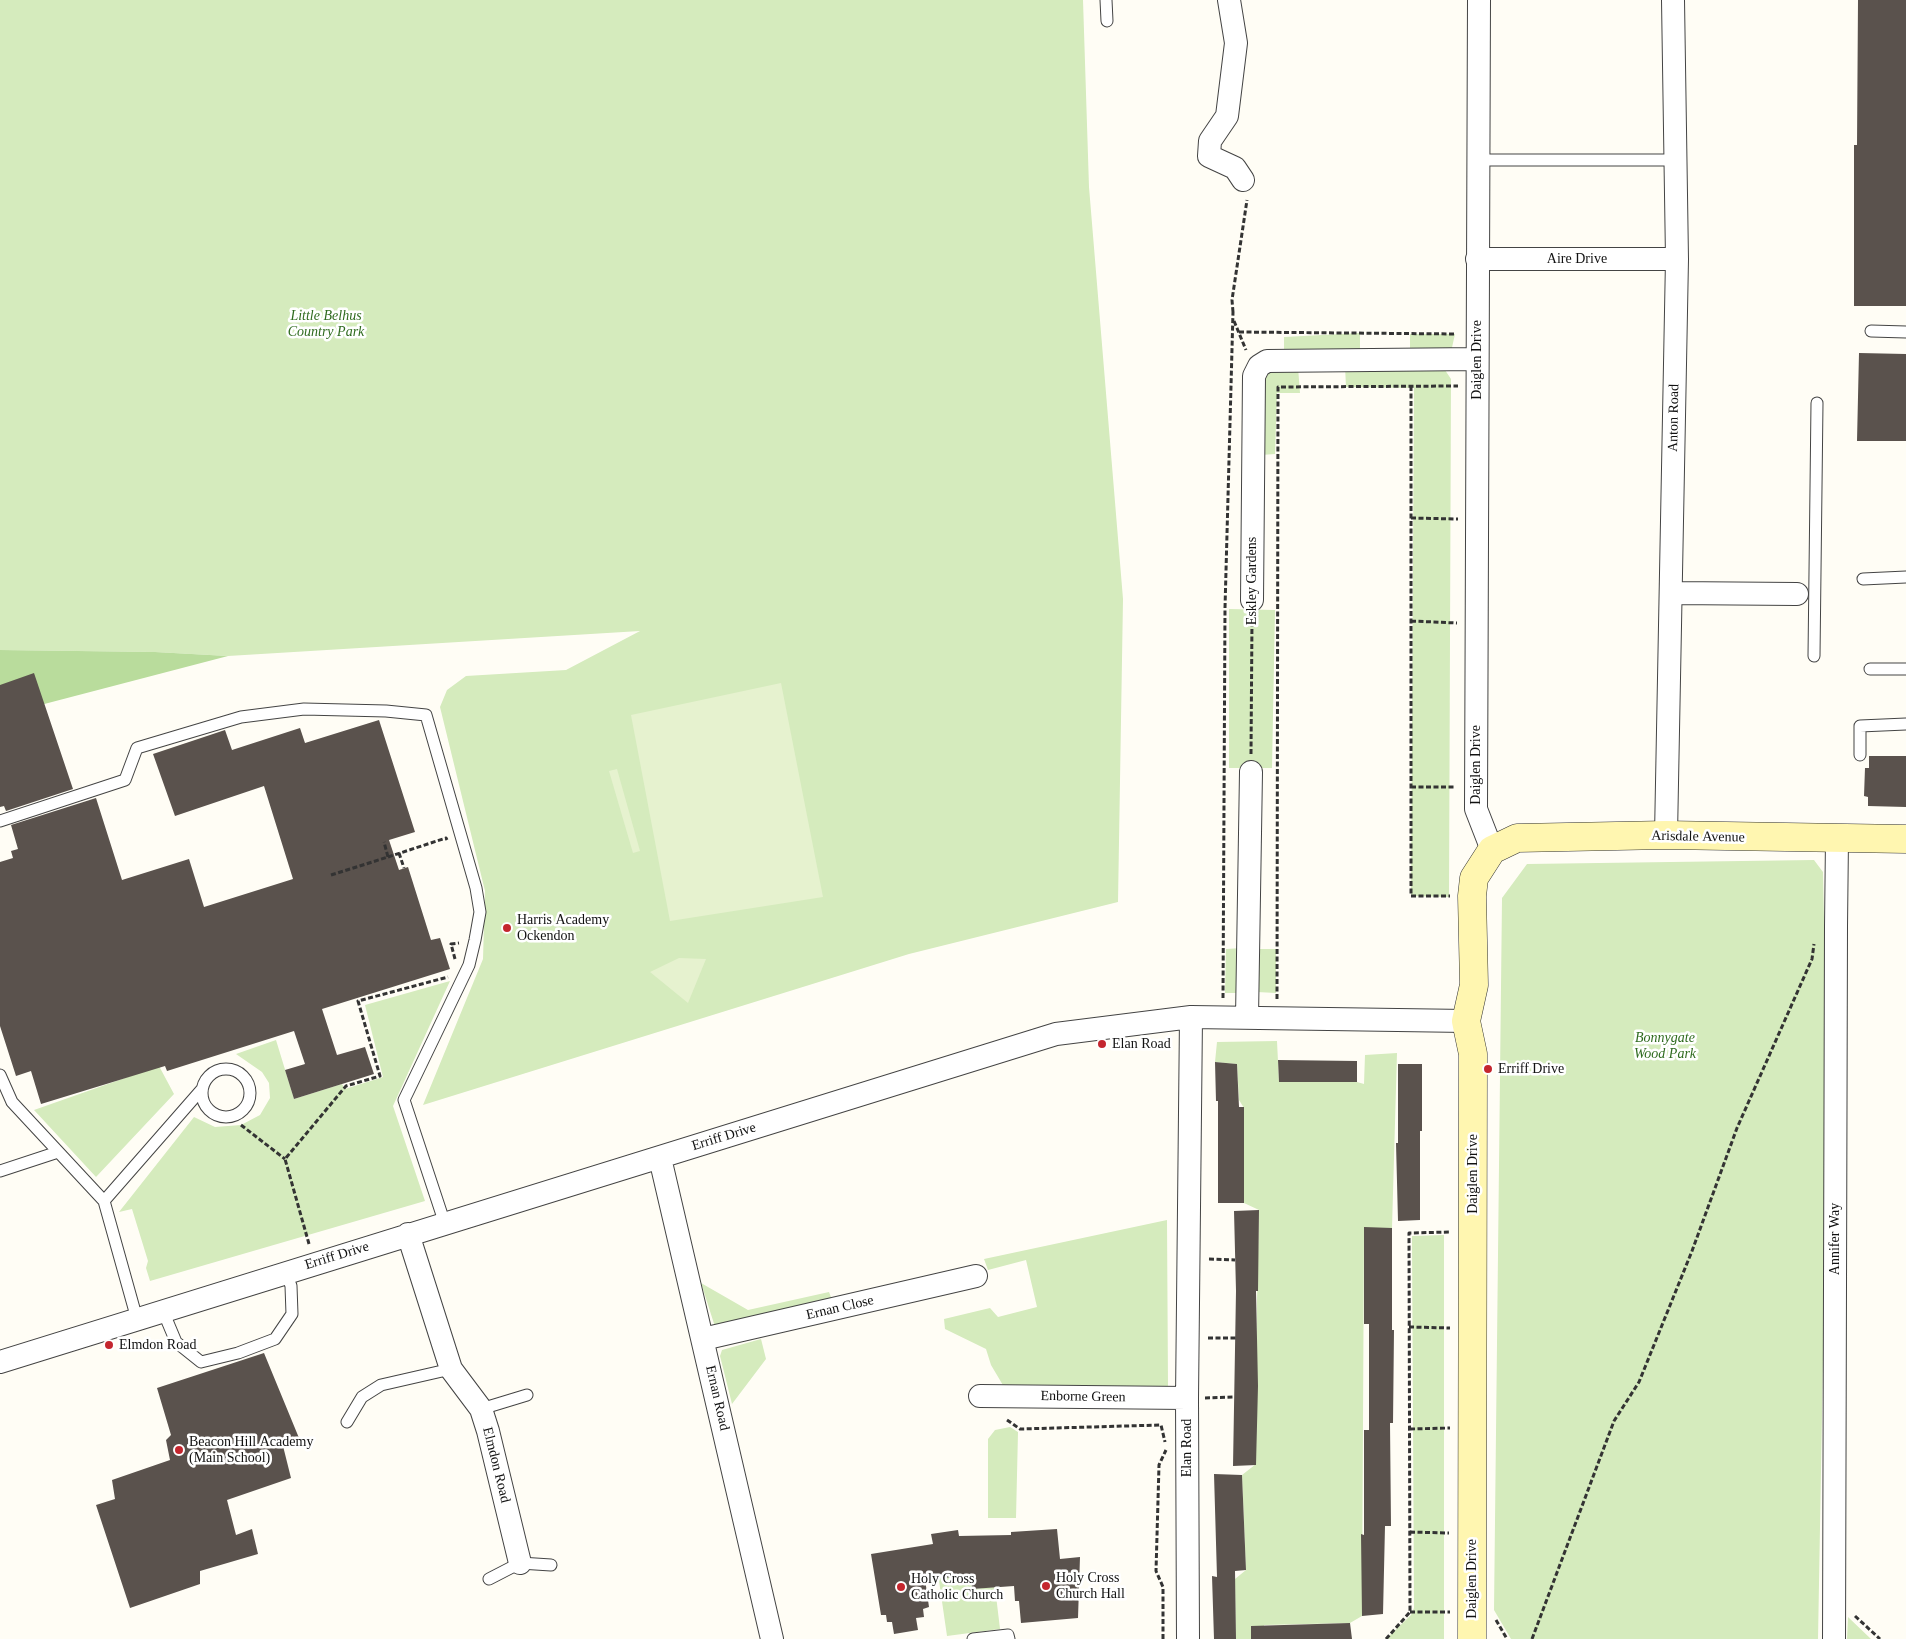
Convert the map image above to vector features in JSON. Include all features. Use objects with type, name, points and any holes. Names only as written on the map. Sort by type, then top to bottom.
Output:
[{"type":"street","points":[[1229,0],[1236,43],[1227,116],[1210,141],[1209,156],[1235,168],[1243,180]]},
{"type":"street","name":"Daiglen Drive","points":[[1472,1639],[1473,1054],[1466,1021],[1474,985],[1472,896],[1474,878],[1492,850],[1476,809],[1479,0]]},
{"type":"street","name":"Anton Road","points":[[1666,836],[1677,259],[1673,0]]},
{"type":"street","name":"Aire Drive","points":[[1477,259],[1677,259]]},
{"type":"street","points":[[1259,366],[1267,362],[1477,359]]},
{"type":"street","name":"Eskley Gardens","points":[[1252,600],[1254,376],[1259,366]]},
{"type":"street","points":[[1671,592],[1806,594]]},
{"type":"street","points":[[1247,1017],[1251,772]]},
{"type":"street","name":"Arisdale Avenue","points":[[1492,850],[1517,838],[1666,836],[1906,839]]},
{"type":"street","name":"Annifer Way","points":[[1834,1639],[1838,839]]},
{"type":"street","name":"Erriff Drive","points":[[0,1362],[1056,1034],[1191,1017],[1466,1021]]},
{"type":"street","name":"Elan Road","points":[[1188,1639],[1187,1398],[1191,1017]]},
{"type":"street","name":"Ernan Road","points":[[660,1158],[772,1639]]},
{"type":"street","name":"Elmdon Road","points":[[408,1234],[451,1369],[481,1409],[492,1443],[520,1563]]},
{"type":"street","name":"Ernan Close","points":[[703,1339],[976,1276]]},
{"type":"street","name":"Enborne Green","points":[[980,1396],[1187,1398]]},
{"type":"lane","points":[[1106,0],[1107,21]]},
{"type":"lane","points":[[1478,160],[1676,160]]},
{"type":"lane","points":[[1871,331],[1906,332]]},
{"type":"lane","points":[[1814,656],[1806,594],[1817,403]]},
{"type":"lane","points":[[1863,579],[1906,577]]},
{"type":"lane","points":[[1870,668],[1906,669]]},
{"type":"lane","points":[[0,821],[125,780],[137,748],[241,716],[304,709],[386,711],[426,715],[476,888],[480,912],[469,965],[404,1100],[445,1224]]},
{"type":"lane","points":[[1860,755],[1860,726],[1906,724]]},
{"type":"lane","points":[[104,1202],[202,1089],[210,1075],[217,1070],[226,1069],[240,1074],[246,1080],[250,1096],[243,1110],[237,1114],[222,1117],[208,1110],[204,1103],[202,1089]]},
{"type":"lane","points":[[0,1075],[12,1102],[104,1202],[136,1319]]},
{"type":"lane","points":[[0,1172],[58,1152]]},
{"type":"lane","points":[[163,1310],[176,1342],[201,1362],[238,1353],[275,1339],[292,1314],[291,1286],[286,1272]]},
{"type":"lane","points":[[347,1422],[362,1397],[380,1385],[451,1369]]},
{"type":"lane","points":[[481,1409],[527,1395]]},
{"type":"lane","points":[[489,1579],[520,1563],[550,1565]]},
{"type":"lane","points":[[973,1639],[1008,1635],[1008,1639]]},
{"type":"path","points":[[1243,180],[1247,200],[1232,300],[1233,312],[1234,321],[1248,353],[1259,366]]},
{"type":"path","points":[[1223,998],[1225,608],[1233,312]]},
{"type":"path","points":[[1239,332],[1454,334]]},
{"type":"path","points":[[1411,386],[1411,896],[1455,896]]},
{"type":"path","points":[[1277,999],[1278,387],[1459,386]]},
{"type":"path","points":[[1411,518],[1458,519]]},
{"type":"path","name":"Eskley Gardens","points":[[1251,772],[1252,600]]},
{"type":"path","points":[[1411,621],[1457,623]]},
{"type":"path","points":[[1411,787],[1456,787]]},
{"type":"path","points":[[331,874],[446,838],[449,844]]},
{"type":"path","points":[[384,842],[388,856]]},
{"type":"path","points":[[399,853],[404,868]]},
{"type":"path","points":[[1532,1639],[1614,1421],[1638,1382],[1692,1251],[1737,1128],[1812,959],[1815,935]]},
{"type":"path","points":[[456,966],[450,944],[475,940]]},
{"type":"path","points":[[285,1159],[346,1086],[380,1076],[358,1002],[449,976]]},
{"type":"path","points":[[241,1125],[285,1159],[309,1244]]},
{"type":"path","points":[[1386,1639],[1410,1612],[1409,1233],[1451,1232]]},
{"type":"path","points":[[1188,1258],[1235,1260]]},
{"type":"path","points":[[1410,1327],[1451,1328]]},
{"type":"path","points":[[1188,1338],[1236,1338]]},
{"type":"path","points":[[1187,1398],[1234,1397]]},
{"type":"path","points":[[1007,1420],[1020,1429],[1161,1425],[1167,1448],[1159,1465],[1156,1571],[1163,1587],[1163,1639]]},
{"type":"path","points":[[1410,1429],[1450,1428]]},
{"type":"path","points":[[1410,1532],[1450,1533]]},
{"type":"path","points":[[1848,1610],[1880,1639]]},
{"type":"path","points":[[1410,1612],[1450,1612]]},
{"type":"green space","name":"Little Belhus Country Park","points":[[0,0],[1083,0],[1089,187],[1123,599],[1118,902],[909,954],[423,1105],[483,959],[485,891],[440,707],[447,690],[466,676],[566,670],[640,631],[228,656],[155,652],[0,650]]},
{"type":"green space","points":[[1360,333],[1360,352],[1284,352],[1284,337]]},
{"type":"green space","points":[[1410,334],[1455,334],[1451,352],[1410,351]]},
{"type":"green space","points":[[1345,366],[1443,367],[1451,379],[1449,897],[1411,896],[1414,388],[1346,387]]},
{"type":"green space","points":[[1298,367],[1300,393],[1277,393],[1275,454],[1261,455],[1262,377],[1269,368]]},
{"type":"green space","points":[[1229,609],[1275,610],[1272,768],[1229,768]]},
{"type":"green space","points":[[0,650],[155,652],[228,656],[0,714]]},
{"type":"green space","points":[[781,683],[823,897],[670,921],[631,715]]},
{"type":"green space","points":[[617,769],[640,851],[633,853],[609,771]]},
{"type":"green space","name":"Bonnygate Wood Park","points":[[1814,860],[1823,872],[1825,965],[1830,965],[1818,1639],[1511,1639],[1494,1610],[1502,898],[1527,864]]},
{"type":"green space","points":[[1242,948],[1241,993],[1225,993],[1226,949]]},
{"type":"green space","points":[[1257,949],[1276,949],[1276,993],[1257,992]]},
{"type":"green space","points":[[679,958],[706,959],[688,1003],[650,972]]},
{"type":"green space","points":[[450,981],[393,1106],[425,1201],[150,1281],[146,1268],[148,1261],[132,1209],[119,1212],[194,1117],[215,1127],[241,1125],[260,1115],[270,1098],[269,1083],[262,1072],[236,1054],[276,1040],[294,1099],[342,1084],[345,1089],[383,1077],[365,1005]]},
{"type":"green space","points":[[1277,1041],[1279,1082],[1357,1082],[1364,1084],[1365,1055],[1397,1053],[1392,1228],[1364,1228],[1362,1616],[1350,1623],[1264,1625],[1264,1639],[1236,1639],[1235,1579],[1246,1570],[1242,1475],[1256,1464],[1259,1210],[1244,1203],[1244,1108],[1239,1100],[1237,1064],[1215,1062],[1217,1042]]},
{"type":"green space","points":[[159,1066],[174,1094],[96,1177],[34,1110]]},
{"type":"green space","points":[[1167,1220],[1168,1386],[1007,1392],[991,1365],[986,1349],[945,1329],[944,1319],[990,1308],[998,1317],[1037,1307],[1026,1260],[988,1270],[984,1259]]},
{"type":"green space","points":[[1444,1235],[1444,1639],[1386,1639],[1411,1615],[1414,1608],[1412,1236]]},
{"type":"green space","points":[[701,1283],[748,1310],[829,1292],[834,1305],[717,1333]]},
{"type":"green space","points":[[761,1339],[766,1359],[732,1404],[720,1356],[722,1350]]},
{"type":"green space","points":[[1010,1427],[1018,1432],[1016,1518],[988,1518],[988,1439],[995,1430]]},
{"type":"green space","points":[[949,1565],[950,1578],[971,1576],[973,1589],[995,1587],[1000,1629],[947,1636],[937,1567]]},
{"type":"green space","points":[[1848,1617],[1871,1639],[1847,1639]]},
{"type":"building","points":[[1858,0],[1906,0],[1906,306],[1854,306],[1854,145],[1857,145]]},
{"type":"building","points":[[1859,353],[1906,354],[1906,441],[1857,441]]},
{"type":"building","points":[[34,673],[73,789],[6,811],[4,806],[0,807],[0,685]]},
{"type":"building","points":[[379,720],[415,832],[389,840],[399,870],[408,867],[431,940],[440,938],[450,969],[322,1009],[337,1055],[365,1047],[374,1074],[294,1099],[285,1070],[305,1064],[294,1031],[167,1071],[165,1066],[41,1104],[31,1071],[16,1076],[0,1026],[0,862],[13,858],[11,851],[18,849],[11,825],[96,798],[122,880],[189,859],[204,907],[293,879],[264,786],[175,816],[153,754],[225,730],[232,750],[300,728],[305,743]]},
{"type":"building","points":[[1869,756],[1906,756],[1906,807],[1868,806],[1868,797],[1864,796],[1865,768],[1869,768]]},
{"type":"building","points":[[1278,1060],[1357,1061],[1357,1082],[1279,1082]]},
{"type":"building","points":[[1215,1062],[1237,1064],[1239,1107],[1244,1107],[1244,1203],[1218,1203],[1218,1101],[1216,1101]]},
{"type":"building","points":[[1398,1064],[1422,1064],[1420,1220],[1398,1221],[1396,1143],[1398,1143]]},
{"type":"building","points":[[1259,1210],[1258,1291],[1256,1291],[1258,1386],[1256,1465],[1233,1466],[1236,1291],[1234,1211]]},
{"type":"building","points":[[1364,1227],[1392,1228],[1392,1330],[1394,1330],[1393,1423],[1390,1423],[1391,1526],[1385,1526],[1383,1614],[1362,1616],[1361,1534],[1364,1535],[1364,1430],[1369,1430],[1369,1324],[1364,1324]]},
{"type":"building","points":[[264,1353],[299,1438],[282,1442],[291,1478],[227,1500],[236,1535],[252,1529],[258,1554],[200,1571],[200,1584],[130,1608],[96,1505],[115,1499],[112,1480],[170,1460],[166,1440],[171,1435],[157,1388]]},
{"type":"building","points":[[1214,1474],[1242,1475],[1246,1570],[1235,1571],[1236,1639],[1214,1639],[1212,1576],[1217,1577]]},
{"type":"building","points":[[1057,1529],[1060,1559],[1080,1557],[1078,1618],[1021,1623],[1019,1601],[1015,1601],[1014,1586],[972,1589],[971,1576],[925,1579],[929,1607],[923,1609],[924,1617],[916,1618],[918,1630],[894,1634],[892,1622],[887,1622],[886,1615],[881,1615],[871,1554],[933,1544],[931,1534],[958,1530],[959,1536],[1011,1535],[1011,1532]]},
{"type":"building","points":[[1350,1623],[1352,1639],[1251,1639],[1251,1626]]},
{"type":"place","name":"Harris Academy Ockendon","points":[[507,928]]},
{"type":"place","name":"Elan Road","points":[[1102,1044]]},
{"type":"place","name":"Erriff Drive","points":[[1488,1069]]},
{"type":"place","name":"Elmdon Road","points":[[109,1345]]},
{"type":"place","name":"Beacon Hill Academy (Main School)","points":[[179,1450]]},
{"type":"place","name":"Holy Cross Church Hall","points":[[1046,1586]]},
{"type":"place","name":"Holy Cross Catholic Church","points":[[901,1587]]}]
